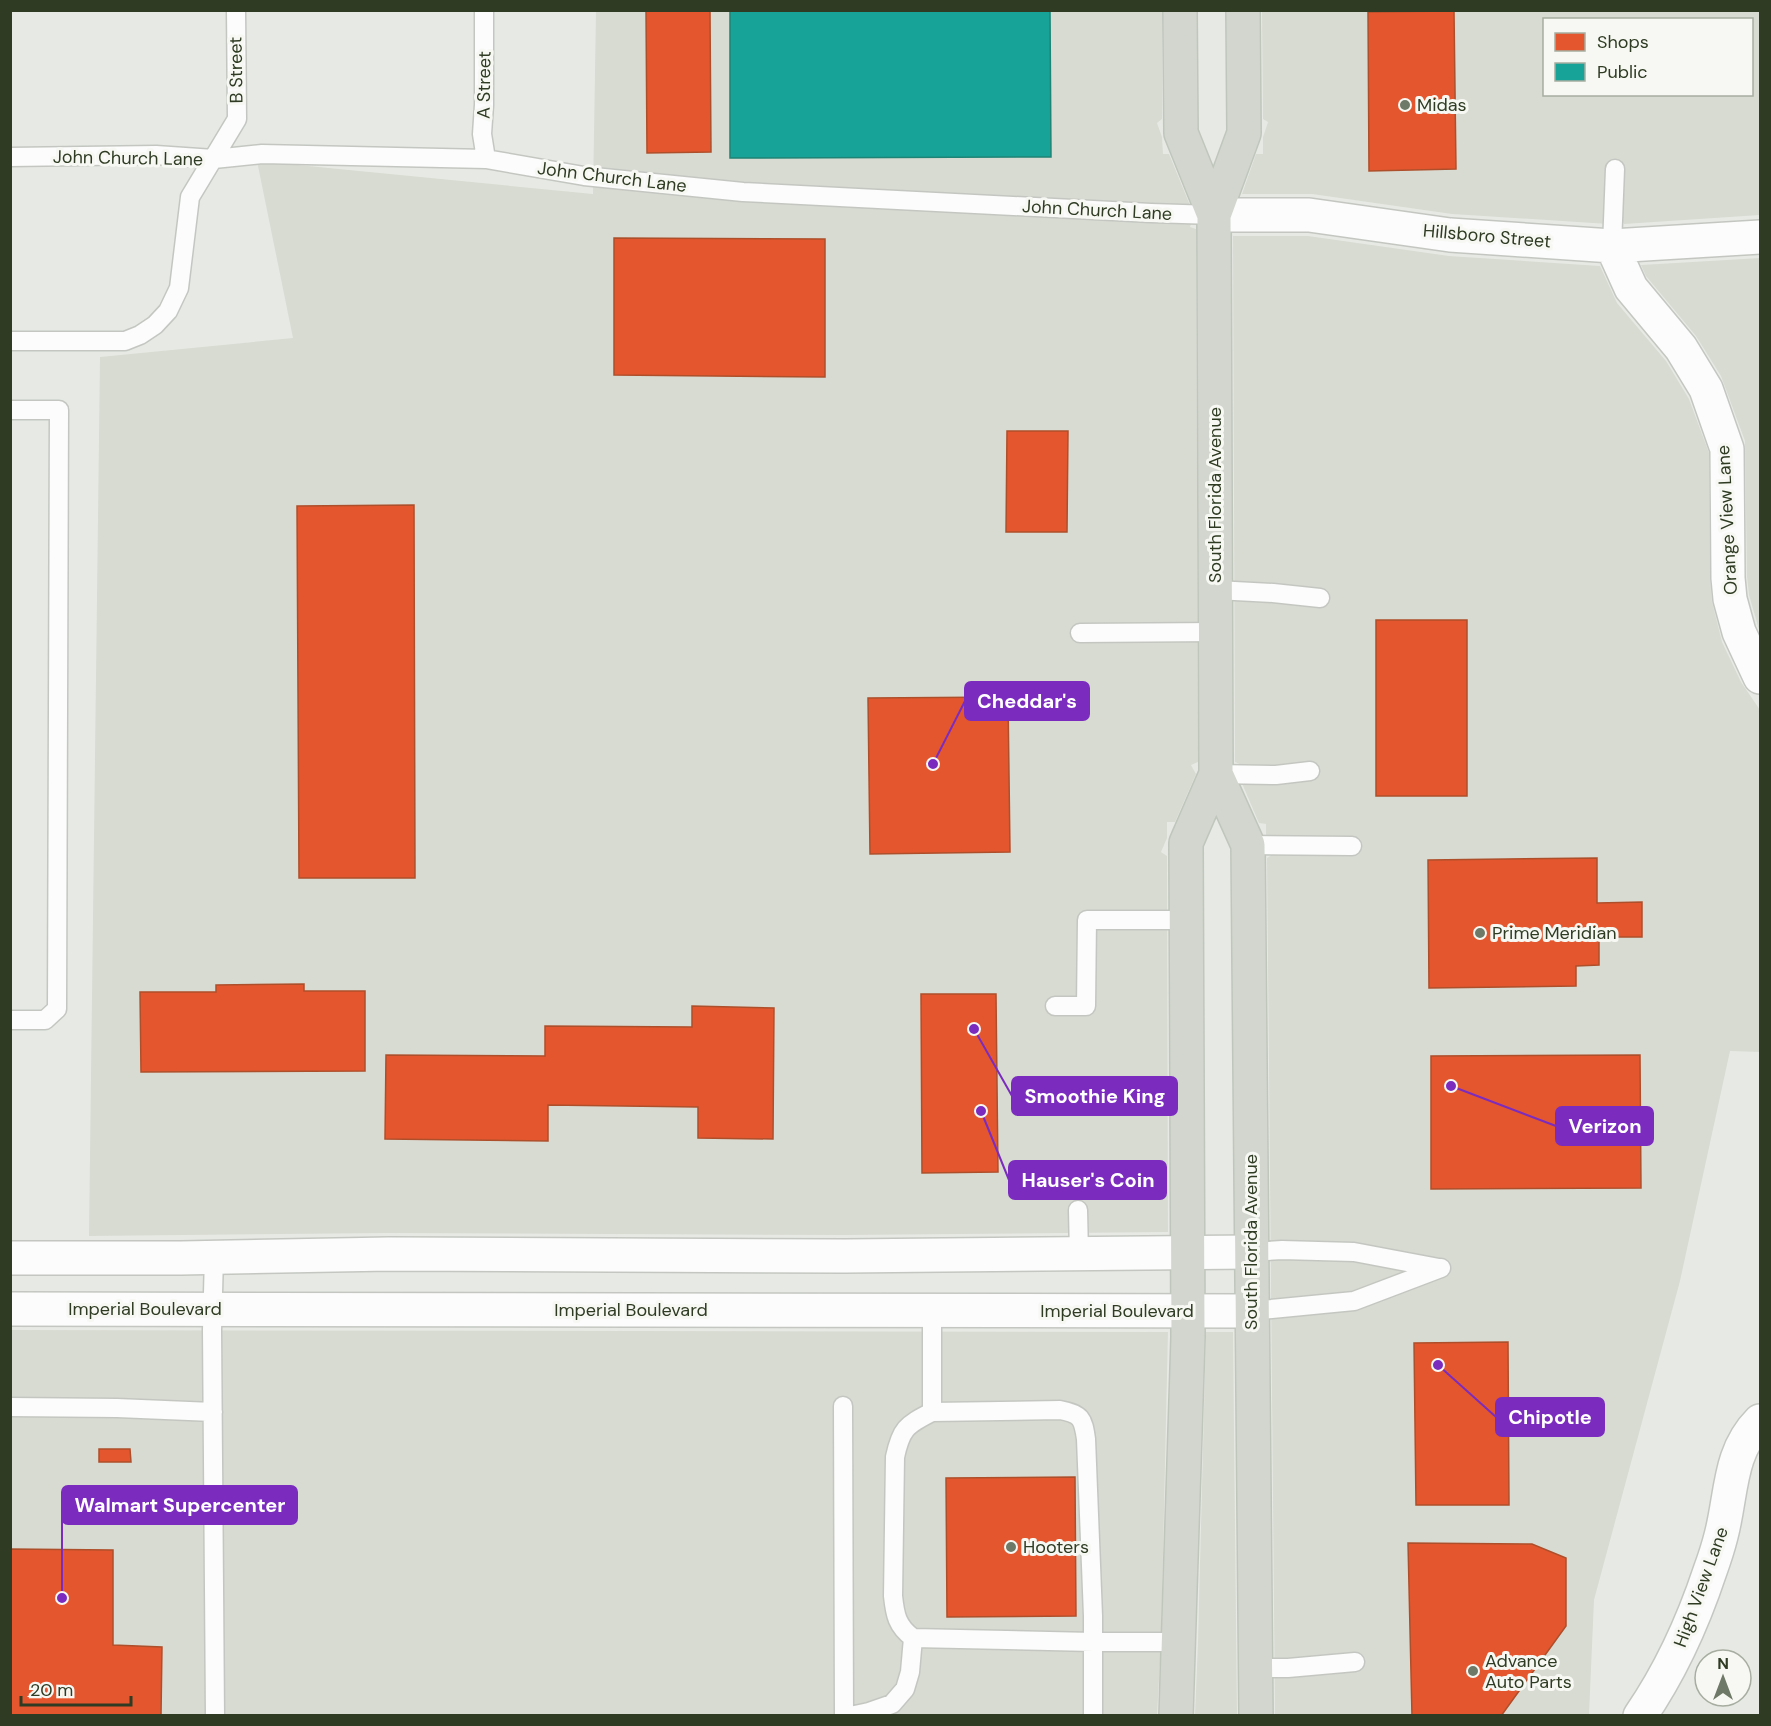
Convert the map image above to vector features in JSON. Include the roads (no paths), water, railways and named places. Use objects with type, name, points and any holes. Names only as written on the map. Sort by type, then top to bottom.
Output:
[{"type":"main road","name":"South Florida Avenue","points":[[1180,10],[1181,133],[1214,215]]},
{"type":"main road","name":"South Florida Avenue","points":[[1176,1716],[1187,1311],[1186,843],[1216,774],[1214,215],[1244,133],[1243,10]]},
{"type":"main road","name":"South Florida Avenue","points":[[1216,774],[1248,845],[1256,1716]]},
{"type":"street","name":"Hillsboro Street","points":[[1214,215],[1309,215],[1450,235],[1612,246],[1761,237]]},
{"type":"street","name":"Orange View Lane","points":[[1612,246],[1631,288],[1681,348],[1706,389],[1727,449],[1728,578],[1731,599],[1739,632],[1761,677]]},
{"type":"street","points":[[10,1258],[389,1254],[845,1256],[1251,1251]]},
{"type":"street","name":"Imperial Boulevard","points":[[10,1308],[1251,1311]]},
{"type":"street","name":"High View Lane","points":[[1640,1716],[1682,1645],[1721,1537],[1735,1461],[1749,1433],[1761,1421]]},
{"type":"lane","name":"B Street","points":[[10,341],[125,341],[155,325],[168,311],[179,288],[190,197],[237,119],[236,10]]},
{"type":"lane","name":"A Street","points":[[484,10],[482,134],[486,159]]},
{"type":"lane","name":"John Church Lane","points":[[10,157],[156,156],[214,159],[262,154],[486,159],[584,176],[743,192],[1214,215]]},
{"type":"lane","points":[[1612,246],[1615,169]]},
{"type":"lane","points":[[10,410],[59,410],[59,446],[57,1009],[45,1020],[10,1020]]},
{"type":"lane","points":[[1216,590],[1320,598]]},
{"type":"lane","points":[[1080,633],[1216,632]]},
{"type":"lane","points":[[1216,774],[1276,775],[1310,771]]},
{"type":"lane","points":[[1248,845],[1352,846]]},
{"type":"lane","points":[[1055,1006],[1086,1006],[1087,920],[1186,920]]},
{"type":"lane","points":[[1078,1210],[1079,1254]]},
{"type":"lane","points":[[1251,1251],[1354,1252],[1441,1268],[1354,1301],[1251,1311]]},
{"type":"lane","points":[[214,1256],[215,1716]]},
{"type":"lane","points":[[932,1310],[932,1412]]},
{"type":"lane","points":[[843,1406],[844,1716]]},
{"type":"lane","points":[[10,1407],[213,1412]]},
{"type":"lane","points":[[1093,1716],[1093,1642],[1084,1423],[1076,1413],[1060,1410],[932,1412],[913,1421],[900,1436],[895,1457],[893,1596],[896,1619],[906,1633],[913,1638],[1093,1642],[1179,1642]]},
{"type":"lane","points":[[850,1716],[892,1704],[904,1689],[910,1672],[913,1638]]},
{"type":"lane","points":[[1255,1668],[1288,1668],[1355,1662]]},
{"type":"place","name":"Midas","points":[[1405,105]]},
{"type":"place","name":"Cheddar's","points":[[933,764]]},
{"type":"place","name":"Prime Meridian","points":[[1480,933]]},
{"type":"place","name":"Smoothie King","points":[[974,1029]]},
{"type":"place","name":"Verizon","points":[[1451,1086]]},
{"type":"place","name":"Hauser's Coin","points":[[981,1111]]},
{"type":"place","name":"Chipotle","points":[[1438,1365]]},
{"type":"place","name":"Hooters","points":[[1011,1547]]},
{"type":"place","name":"Walmart Supercenter","points":[[62,1598]]},
{"type":"place","name":"Advance Auto Parts","points":[[1473,1671]]}]
